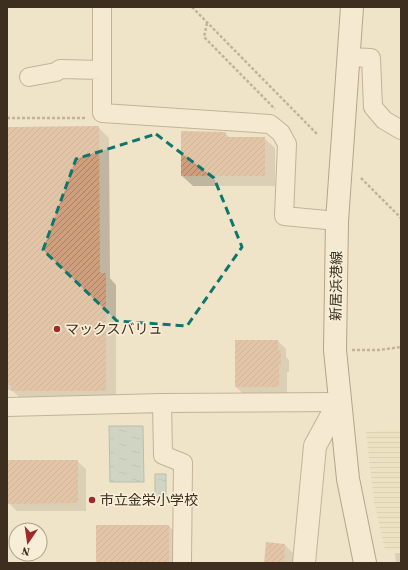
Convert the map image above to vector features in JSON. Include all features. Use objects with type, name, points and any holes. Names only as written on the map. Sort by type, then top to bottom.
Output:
[{"type":"main road","name":"新居浜港線","points":[[352,7],[337,221],[335,350],[339,402],[348,479],[365,563]]},
{"type":"main road","points":[[304,563],[315,446],[339,402]]},
{"type":"street","points":[[102,7],[102,113],[270,124],[281,133],[287,144],[284,216],[337,221]]},
{"type":"street","points":[[348,57],[371,58],[373,107],[384,120],[401,130]]},
{"type":"street","points":[[29,77],[56,72],[60,69],[102,70]]},
{"type":"street","points":[[7,406],[162,402],[339,402]]},
{"type":"street","points":[[162,402],[163,455],[183,464],[182,563]]},
{"type":"path","points":[[192,7],[317,134]]},
{"type":"path","points":[[207,23],[204,36],[282,116],[270,124]]},
{"type":"path","points":[[7,118],[94,118],[102,113]]},
{"type":"path","points":[[361,178],[401,218]]},
{"type":"path","points":[[335,350],[379,350],[401,347]]},
{"type":"highlighted area","points":[[156,134],[214,178],[242,247],[187,326],[117,321],[43,250],[76,159]]},
{"type":"shaded area","points":[[401,430],[401,549],[385,550],[374,502],[366,432]]},
{"type":"water","points":[[109,426],[143,426],[144,482],[110,482]]},
{"type":"water","points":[[155,474],[166,474],[166,496],[155,496]]},
{"type":"building","points":[[99,126],[100,273],[106,273],[106,391],[11,391],[11,385],[7,385],[7,127]]},
{"type":"building","points":[[181,131],[226,132],[225,137],[265,137],[265,176],[181,176]]},
{"type":"building","points":[[235,340],[278,340],[278,351],[281,350],[281,364],[279,364],[279,387],[235,387]]},
{"type":"building","points":[[7,460],[78,460],[78,503],[8,504]]},
{"type":"building","points":[[96,525],[169,525],[169,563],[96,563]]},
{"type":"building","points":[[266,542],[285,544],[284,563],[264,563]]},
{"type":"place","name":"マックスバリュ","points":[[57,329]]},
{"type":"place","name":"市立金栄小学校","points":[[92,500]]}]
